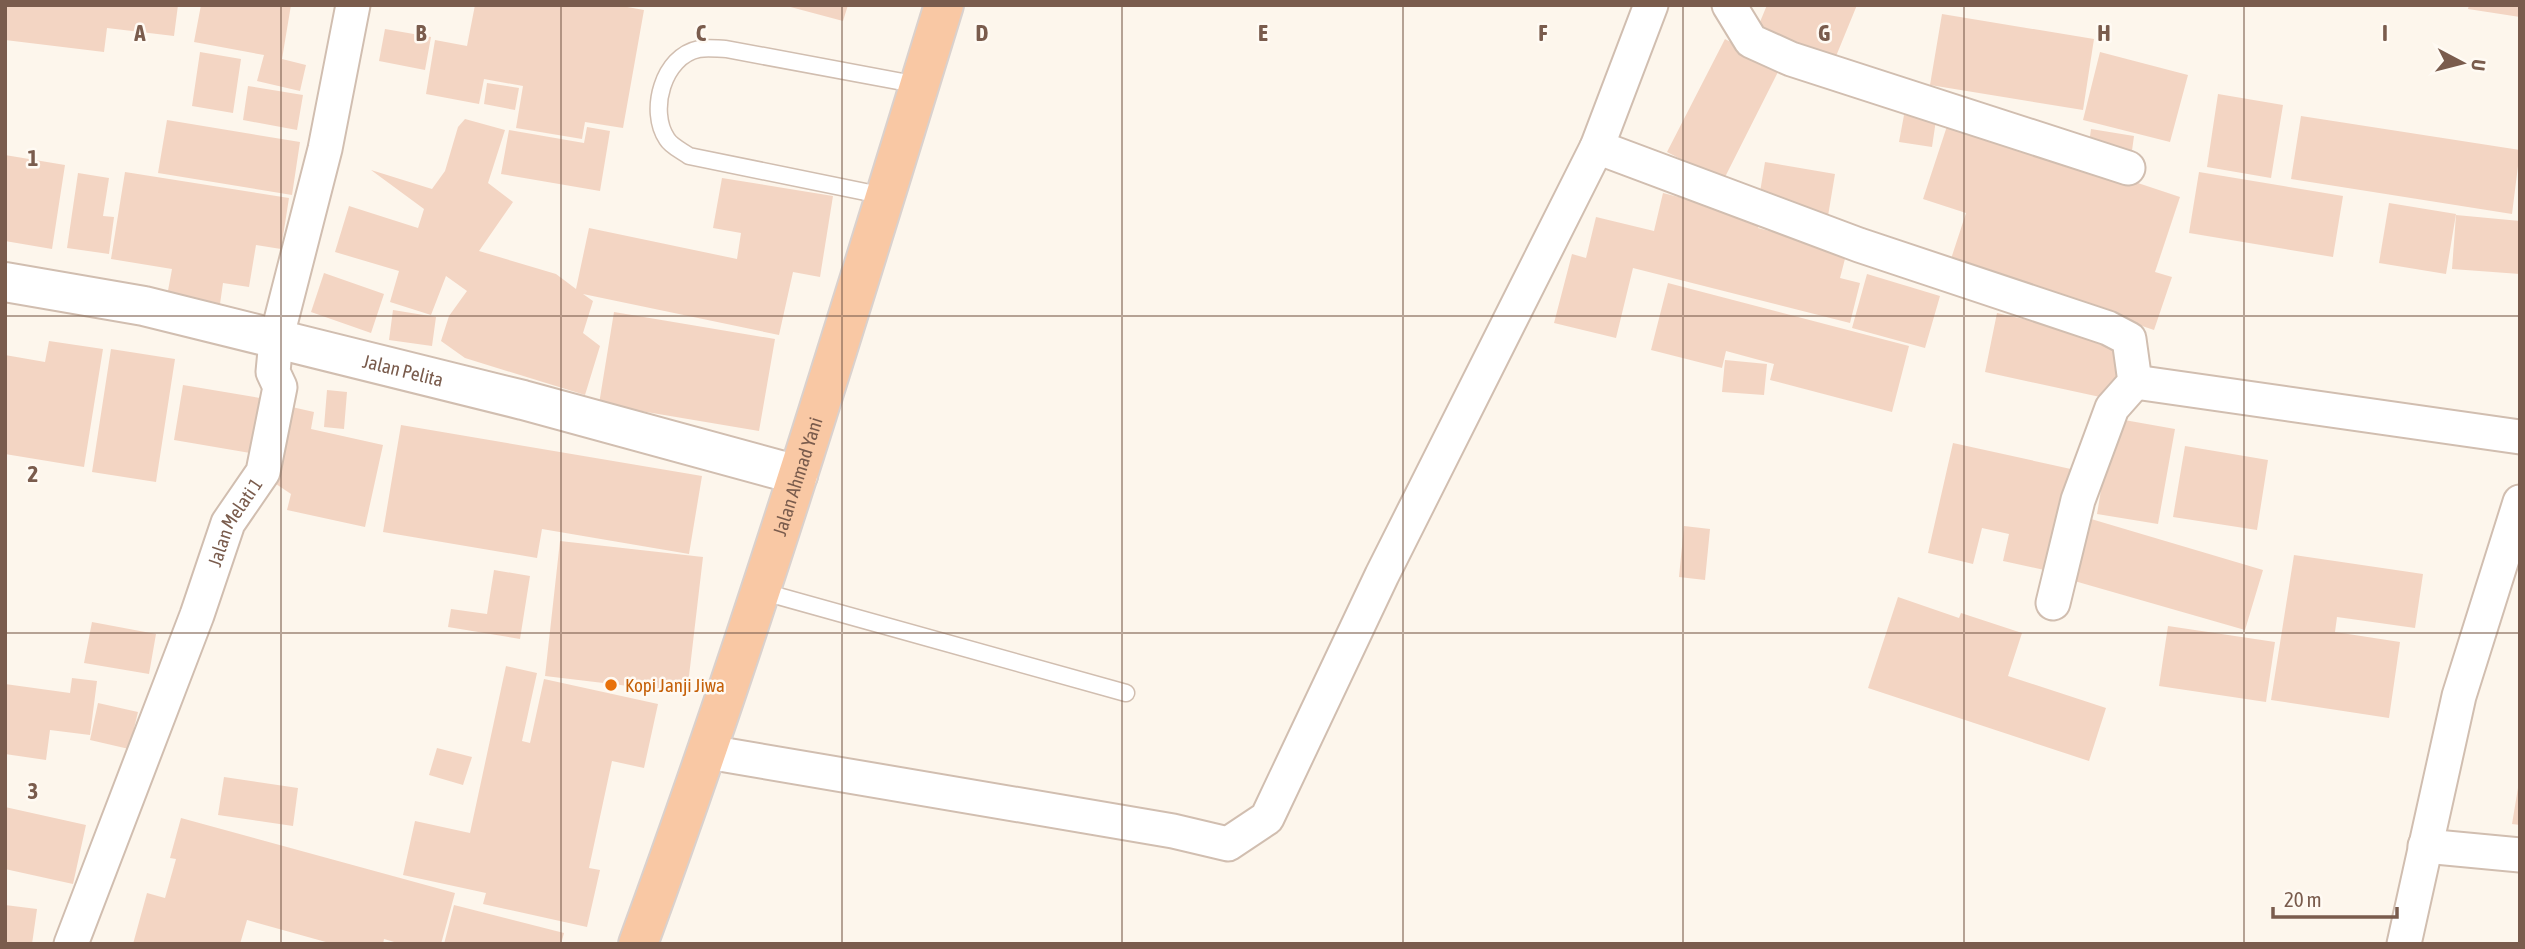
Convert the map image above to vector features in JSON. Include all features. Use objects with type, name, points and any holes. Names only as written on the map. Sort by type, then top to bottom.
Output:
[{"type":"highway","name":"Jalan Ahmad Yani","points":[[638,944],[708,752],[798,475],[944,5]]},
{"type":"street","name":"Jalan Melati 1","points":[[71,944],[197,615],[228,523],[263,472],[280,387],[273,372],[276,340],[325,149],[353,5]]},
{"type":"street","points":[[708,752],[1173,831],[1228,844],[1266,818],[1382,575],[1597,147],[1651,5]]},
{"type":"street","points":[[1729,5],[1751,41],[1791,59],[2128,168]]},
{"type":"street","points":[[1597,147],[1859,245],[2108,328],[2129,339],[2135,382],[2112,408],[2078,500],[2053,603]]},
{"type":"street","name":"Jalan Pelita","points":[[5,282],[144,306],[523,400],[798,475]]},
{"type":"street","points":[[2135,382],[2520,437]]},
{"type":"street","points":[[2403,944],[2459,696],[2520,502]]},
{"type":"street","points":[[2426,846],[2520,855]]},
{"type":"lane","points":[[885,196],[689,156],[668,141],[658,119],[662,86],[671,66],[697,49],[726,49],[919,85]]},
{"type":"lane","points":[[760,592],[1126,693]]},
{"type":"building","points":[[5,5],[178,5],[174,36],[107,28],[104,52],[5,40]]},
{"type":"building","points":[[201,5],[291,5],[282,59],[306,65],[300,91],[257,81],[264,55],[194,42]]},
{"type":"building","points":[[475,5],[616,5],[644,10],[623,128],[585,122],[582,139],[516,128],[523,86],[484,79],[479,104],[426,94],[435,40],[467,46]]},
{"type":"building","points":[[783,5],[848,5],[843,21]]},
{"type":"building","points":[[1767,5],[1857,5],[1832,66],[1755,34]]},
{"type":"building","points":[[2469,5],[2520,5],[2520,17],[2468,9]]},
{"type":"building","points":[[1942,14],[2094,39],[2083,110],[1930,85]]},
{"type":"building","points":[[385,29],[431,37],[425,70],[379,61]]},
{"type":"building","points":[[1725,39],[1780,68],[1723,181],[1667,152]]},
{"type":"building","points":[[200,52],[241,59],[233,113],[192,106]]},
{"type":"building","points":[[2100,52],[2188,75],[2170,142],[2083,120]]},
{"type":"building","points":[[487,83],[519,88],[515,110],[484,104]]},
{"type":"building","points":[[248,86],[303,95],[297,130],[243,120]]},
{"type":"building","points":[[2218,94],[2283,105],[2271,178],[2207,167]]},
{"type":"building","points":[[1904,115],[1936,120],[1932,147],[1899,142]]},
{"type":"building","points":[[2301,116],[2520,150],[2512,214],[2291,179]]},
{"type":"building","points":[[465,119],[505,130],[488,183],[513,202],[479,251],[556,274],[576,289],[589,228],[737,259],[741,233],[713,228],[722,178],[833,196],[820,277],[793,272],[779,335],[583,294],[593,301],[583,333],[600,346],[585,395],[465,358],[441,341],[449,316],[467,291],[446,276],[431,315],[390,302],[399,271],[335,252],[349,206],[418,228],[424,209],[371,170],[432,189],[445,171],[458,127]]},
{"type":"building","points":[[167,120],[300,142],[292,195],[158,173]]},
{"type":"building","points":[[1949,120],[2180,197],[2155,272],[2172,277],[2154,330],[1950,262],[1966,213],[1923,199]]},
{"type":"building","points":[[587,127],[610,131],[600,191],[501,174],[509,130],[584,143]]},
{"type":"building","points":[[2091,129],[2134,136],[2131,158],[2088,151]]},
{"type":"building","points":[[5,155],[65,165],[52,249],[5,241]]},
{"type":"building","points":[[1765,162],[1835,174],[1828,216],[1758,204]]},
{"type":"building","points":[[125,172],[289,198],[281,249],[256,245],[249,287],[223,283],[220,304],[167,296],[172,269],[111,259]]},
{"type":"building","points":[[2199,172],[2343,196],[2333,257],[2189,233]]},
{"type":"building","points":[[78,173],[109,178],[103,216],[114,217],[109,254],[67,248]]},
{"type":"building","points":[[1663,193],[1761,218],[1758,228],[1847,251],[1840,278],[1860,283],[1850,323],[1633,268],[1616,338],[1554,323],[1572,254],[1586,258],[1596,217],[1654,231]]},
{"type":"building","points":[[2389,203],[2456,214],[2446,274],[2379,263]]},
{"type":"building","points":[[2456,215],[2520,221],[2520,274],[2452,269]]},
{"type":"building","points":[[324,273],[384,294],[371,333],[311,312]]},
{"type":"building","points":[[1867,274],[1940,296],[1925,348],[1852,328]]},
{"type":"building","points":[[1668,283],[1909,346],[1892,412],[1770,380],[1774,364],[1726,351],[1722,368],[1651,350]]},
{"type":"building","points":[[393,310],[436,317],[432,346],[389,340]]},
{"type":"building","points":[[614,312],[775,339],[759,431],[599,404]]},
{"type":"building","points":[[1997,313],[2127,343],[2114,400],[1985,372]]},
{"type":"building","points":[[49,341],[103,349],[84,467],[5,454],[5,355],[45,362]]},
{"type":"building","points":[[111,349],[175,359],[156,482],[92,472]]},
{"type":"building","points":[[1725,360],[1767,364],[1764,395],[1722,392]]},
{"type":"building","points":[[183,385],[272,400],[262,455],[174,440]]},
{"type":"building","points":[[327,390],[347,392],[344,429],[324,427]]},
{"type":"building","points":[[283,405],[314,412],[311,429],[383,445],[365,527],[287,510],[291,494],[267,478]]},
{"type":"building","points":[[2113,418],[2175,429],[2158,524],[2097,514]]},
{"type":"building","points":[[401,425],[702,476],[689,554],[542,529],[537,558],[383,532]]},
{"type":"building","points":[[1953,443],[2080,471],[2058,573],[2003,561],[2009,534],[1982,528],[1973,564],[1928,553]]},
{"type":"building","points":[[2185,446],[2268,460],[2257,530],[2173,517]]},
{"type":"building","points":[[2081,516],[2263,570],[2245,630],[2064,578]]},
{"type":"building","points":[[1684,526],[1710,529],[1705,580],[1679,577]]},
{"type":"building","points":[[560,541],[703,557],[687,693],[545,676]]},
{"type":"building","points":[[2294,555],[2423,574],[2415,628],[2337,617],[2335,632],[2400,642],[2389,718],[2271,700]]},
{"type":"building","points":[[494,570],[530,576],[520,639],[448,627],[451,609],[487,614]]},
{"type":"building","points":[[1898,597],[1959,618],[1961,613],[2022,633],[2008,676],[2106,708],[2089,761],[1868,688]]},
{"type":"building","points":[[92,622],[156,634],[149,674],[84,663]]},
{"type":"building","points":[[2168,626],[2275,642],[2266,702],[2159,686]]},
{"type":"building","points":[[506,666],[537,673],[522,741],[530,743],[544,679],[658,704],[644,768],[612,761],[589,868],[600,870],[587,927],[483,904],[486,893],[403,875],[415,821],[470,833]]},
{"type":"building","points":[[72,678],[97,681],[90,735],[50,730],[46,760],[5,754],[5,684],[70,693]]},
{"type":"building","points":[[98,703],[138,712],[129,749],[90,740]]},
{"type":"building","points":[[437,748],[472,757],[463,785],[429,775]]},
{"type":"building","points":[[224,777],[298,788],[293,826],[218,815]]},
{"type":"building","points":[[2520,788],[2520,825],[2512,824]]},
{"type":"building","points":[[5,807],[86,825],[73,884],[5,869]]},
{"type":"building","points":[[181,818],[455,893],[441,944],[401,944],[384,939],[383,944],[333,944],[247,920],[240,944],[133,944],[147,893],[165,898],[176,859],[170,858]]},
{"type":"building","points":[[5,905],[37,909],[32,944],[5,944]]},
{"type":"building","points":[[454,905],[564,933],[561,944],[444,944]]},
{"type":"place","name":"Kopi Janji Jiwa","points":[[611,685]]}]
